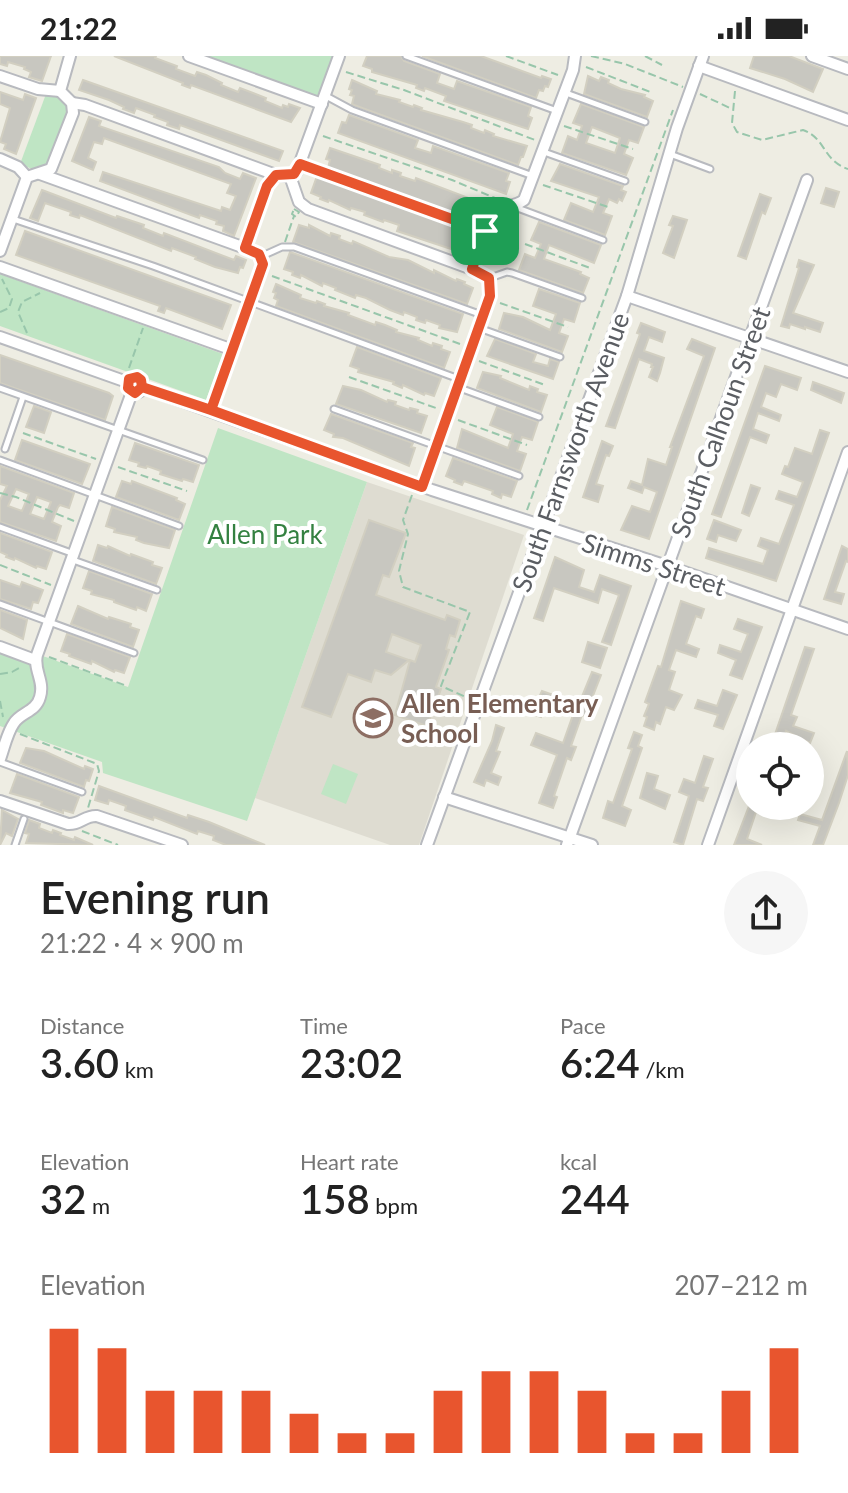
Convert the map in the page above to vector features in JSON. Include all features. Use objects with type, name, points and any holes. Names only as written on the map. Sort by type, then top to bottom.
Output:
[{"type":"street","points":[[60,91],[70,56]]},
{"type":"street","points":[[189,56],[324,99]]},
{"type":"street","points":[[290,176],[300,164],[339,56]]},
{"type":"street","points":[[472,269],[494,210],[514,207],[524,200],[565,93],[575,56]]},
{"type":"street","points":[[812,56],[848,69]]},
{"type":"street","points":[[701,61],[737,79],[848,120]]},
{"type":"street","name":"South Farnsworth Avenue","points":[[427,845],[627,296],[669,154],[701,61]]},
{"type":"street","points":[[0,76],[38,89],[60,91],[72,103],[85,105],[276,175],[290,176]]},
{"type":"street","points":[[32,175],[46,172],[55,163],[73,113],[72,103]]},
{"type":"street","points":[[0,159],[32,175],[261,256],[263,264],[211,410]]},
{"type":"street","points":[[1,245],[32,175]]},
{"type":"street","points":[[245,248],[267,186],[276,175]]},
{"type":"street","points":[[290,176],[299,202],[308,209],[489,278],[490,296],[422,487]]},
{"type":"street","name":"South Calhoun Street","points":[[568,842],[807,180]]},
{"type":"street","points":[[1,273],[233,350]]},
{"type":"street","points":[[627,296],[848,372]]},
{"type":"street","name":"Simms Street","points":[[0,337],[422,487],[667,566],[848,629]]},
{"type":"street","points":[[0,760],[15,721],[38,703],[42,684],[35,660],[134,387]]},
{"type":"street","points":[[708,845],[848,452]]},
{"type":"street","points":[[0,647],[35,660]]},
{"type":"street","points":[[444,797],[568,842],[592,845]]},
{"type":"street","points":[[0,801],[68,824],[78,824],[87,817],[97,816],[182,845]]},
{"type":"lane","points":[[406,56],[558,111]]},
{"type":"lane","points":[[565,93],[645,122]]},
{"type":"lane","points":[[324,99],[534,176]]},
{"type":"lane","points":[[543,151],[625,181]]},
{"type":"lane","points":[[669,154],[710,169]]},
{"type":"lane","points":[[300,164],[485,231]]},
{"type":"lane","points":[[514,207],[603,240]]},
{"type":"lane","points":[[12,218],[153,266],[459,383],[539,417]]},
{"type":"lane","points":[[261,256],[282,247],[294,247],[483,315]]},
{"type":"lane","points":[[489,278],[512,273],[582,298]]},
{"type":"lane","points":[[479,328],[560,357]]},
{"type":"lane","points":[[0,388],[203,460]]},
{"type":"lane","points":[[5,449],[23,397]]},
{"type":"lane","points":[[334,409],[519,476]]},
{"type":"lane","points":[[0,460],[179,526]]},
{"type":"lane","points":[[0,527],[157,590]]},
{"type":"lane","points":[[0,604],[134,653]]},
{"type":"lane","points":[[0,760],[82,792]]},
{"type":"lane","points":[[16,845],[24,819]]},
{"type":"path","points":[[506,56],[558,75]]},
{"type":"path","points":[[591,56],[625,64],[716,99],[731,109]]},
{"type":"path","points":[[645,56],[662,65]]},
{"type":"path","points":[[586,67],[653,93]]},
{"type":"path","points":[[346,72],[404,90],[535,140]]},
{"type":"path","points":[[737,79],[731,109],[733,129],[762,140],[803,130],[815,136],[834,164],[848,169]]},
{"type":"path","points":[[524,516],[676,100]]},
{"type":"path","points":[[564,126],[633,149]]},
{"type":"path","points":[[323,136],[452,180],[499,200]]},
{"type":"path","points":[[543,185],[611,208]]},
{"type":"path","points":[[284,243],[294,216]]},
{"type":"path","points":[[525,244],[590,268]]},
{"type":"path","points":[[0,312],[9,308],[12,299],[1,273]]},
{"type":"path","points":[[272,276],[460,344]]},
{"type":"path","points":[[18,312],[22,302],[41,292]]},
{"type":"path","points":[[12,299],[22,302]]},
{"type":"path","points":[[500,303],[568,327]]},
{"type":"path","points":[[9,308],[18,312],[27,333]]},
{"type":"path","points":[[129,368],[144,327]]},
{"type":"path","points":[[479,361],[545,385]]},
{"type":"path","points":[[349,377],[436,408]]},
{"type":"path","points":[[458,420],[527,445]]},
{"type":"path","points":[[23,433],[96,459]]},
{"type":"path","points":[[118,467],[187,491]]},
{"type":"path","points":[[0,493],[74,521]]},
{"type":"path","points":[[412,495],[403,520],[408,534],[400,562],[400,579],[409,592],[470,612],[441,686],[468,698]]},
{"type":"path","points":[[0,565],[51,585]]},
{"type":"path","points":[[49,657],[127,686]]},
{"type":"path","points":[[0,674],[22,666]]},
{"type":"path","points":[[0,701],[3,717]]},
{"type":"path","points":[[10,731],[97,764],[99,771],[88,810]]},
{"type":"path","points":[[80,827],[86,834],[118,845]]},
{"type":"shaded area","name":"Allen Elementary School","points":[[367,482],[524,535],[419,845],[390,845],[255,798]]},
{"type":"green space","points":[[201,56],[332,56],[324,85],[317,97]]},
{"type":"green space","points":[[46,94],[59,97],[67,106],[66,115],[50,160],[45,166],[32,169],[20,164]]},
{"type":"green space","points":[[0,274],[223,354],[206,400],[148,379],[139,370],[128,372],[0,326]]},
{"type":"green space","name":"Allen Park","points":[[218,428],[367,482],[247,821],[103,773],[102,762],[0,726],[0,652],[38,666],[43,656],[128,687]]},
{"type":"green space","points":[[333,764],[358,774],[346,804],[321,794]]},
{"type":"building","points":[[0,56],[51,56],[42,81],[29,77],[31,72],[25,67],[8,62],[7,66],[0,64]]},
{"type":"building","points":[[114,56],[156,56],[177,66],[176,69],[195,76],[197,72],[206,75],[221,85],[238,92],[240,88],[282,108],[289,104],[300,108],[291,122],[191,85],[190,88]]},
{"type":"building","points":[[367,56],[401,56],[404,61],[440,74],[437,83],[454,89],[457,81],[531,107],[528,116],[532,118],[528,129],[444,101],[446,96],[416,88],[417,85],[372,72],[372,69],[363,66]]},
{"type":"building","points":[[422,56],[481,56],[551,79],[548,87],[539,90],[536,98]]},
{"type":"building","points":[[754,56],[789,56],[823,69],[813,92],[750,68]]},
{"type":"building","points":[[588,76],[599,81],[601,77],[621,89],[645,95],[653,101],[647,117],[584,94]]},
{"type":"building","points":[[83,80],[283,151],[279,161],[180,125],[179,129],[167,125],[168,122],[155,115],[136,108],[134,113],[79,90]]},
{"type":"building","points":[[352,80],[377,91],[376,94],[527,146],[523,157],[518,165],[354,105],[354,96],[350,95],[352,90],[349,89]]},
{"type":"building","points":[[0,92],[23,100],[25,94],[36,98],[16,154],[4,149],[6,144],[0,142],[10,108],[0,104]]},
{"type":"building","points":[[581,104],[644,127],[638,143],[629,140],[624,154],[633,158],[626,175],[562,153],[568,136],[577,140],[582,126],[573,123]],"holes":[[[592,127],[620,138],[615,153],[586,143]]]},
{"type":"building","points":[[349,115],[418,140],[415,148],[431,153],[433,146],[509,173],[506,194],[338,133]]},
{"type":"building","points":[[89,117],[101,121],[99,126],[219,167],[240,179],[243,173],[256,178],[234,236],[223,231],[224,226],[216,224],[217,221],[200,215],[199,218],[100,181],[103,172],[221,211],[222,207],[230,210],[236,196],[227,193],[231,184],[104,138],[102,144],[94,142],[88,158],[96,162],[93,170],[72,161]]},
{"type":"building","points":[[330,148],[380,165],[379,168],[392,173],[392,170],[401,173],[400,176],[415,181],[416,178],[479,202],[475,213],[471,211],[469,219],[328,168],[330,160],[326,159]]},
{"type":"building","points":[[560,164],[623,186],[621,190],[626,192],[622,201],[619,199],[617,203],[609,199],[603,213],[612,216],[605,235],[564,220],[571,203],[593,212],[599,197],[551,181]]},
{"type":"building","points":[[317,176],[464,229],[461,238],[467,240],[463,253],[397,231],[399,225],[364,215],[365,212],[320,199],[311,193]]},
{"type":"building","points":[[826,188],[839,192],[834,207],[821,203]]},
{"type":"building","points":[[42,190],[116,218],[144,225],[143,228],[163,236],[164,233],[234,260],[236,256],[246,260],[238,273],[215,267],[196,257],[172,248],[171,251],[80,215],[79,218],[70,215],[71,212],[45,203],[38,221],[30,218]]},
{"type":"building","points":[[760,194],[771,198],[765,214],[762,212],[746,259],[738,256]]},
{"type":"building","points":[[673,216],[687,220],[674,258],[663,253],[673,226],[669,225]]},
{"type":"building","points":[[539,222],[601,245],[594,263],[549,245],[544,259],[581,272],[589,278],[583,293],[519,270],[525,254],[535,258],[541,244],[531,240]]},
{"type":"building","points":[[299,225],[309,228],[309,225],[330,236],[331,233],[340,236],[339,239],[352,244],[353,241],[389,257],[408,260],[434,273],[434,270],[465,282],[473,288],[467,304],[293,242]]},
{"type":"building","points":[[25,231],[231,305],[222,329],[166,308],[164,313],[158,311],[160,306],[16,255]]},
{"type":"building","points":[[290,252],[463,314],[457,332],[439,328],[440,325],[426,320],[425,323],[416,320],[417,317],[404,312],[403,315],[366,298],[356,295],[355,298],[323,283],[322,286],[301,275],[300,278],[292,275],[293,272],[284,269]]},
{"type":"building","points":[[799,260],[814,265],[793,313],[823,323],[820,332],[790,324],[789,328],[781,326]]},
{"type":"building","points":[[276,284],[301,295],[300,298],[317,301],[375,325],[376,322],[385,325],[432,346],[433,343],[442,346],[441,349],[450,352],[444,368],[276,306],[278,300],[273,292]]},
{"type":"building","points":[[539,289],[580,303],[574,322],[564,319],[559,333],[568,336],[562,352],[499,329],[504,313],[523,317],[550,330],[556,314],[533,306]]},
{"type":"building","points":[[641,323],[665,332],[662,342],[649,337],[644,351],[664,358],[660,373],[657,381],[649,377],[652,364],[639,359],[615,428],[606,426],[640,334],[637,333]]},
{"type":"building","points":[[495,339],[536,354],[533,362],[548,366],[550,359],[559,362],[553,379],[487,356]]},
{"type":"building","points":[[692,339],[715,348],[649,539],[621,530],[632,506],[650,512],[657,492],[644,487],[642,493],[628,488],[631,481],[642,485],[648,459],[666,465],[704,356],[687,349]]},
{"type":"building","points":[[357,347],[441,378],[434,396],[358,372],[359,369],[350,366]]},
{"type":"building","points":[[0,355],[109,393],[113,396],[105,420],[0,383]]},
{"type":"building","points":[[765,366],[801,378],[797,390],[781,384],[776,397],[766,393],[761,407],[781,415],[779,421],[758,413],[753,429],[769,435],[766,443],[750,437],[721,517],[712,514]]},
{"type":"building","points":[[483,372],[501,376],[529,390],[530,386],[547,395],[541,412],[477,388]]},
{"type":"building","points":[[813,382],[844,393],[841,403],[811,390]]},
{"type":"building","points":[[343,386],[387,402],[396,402],[395,405],[409,410],[418,410],[417,413],[427,416],[421,433],[336,404]]},
{"type":"building","points":[[34,406],[51,412],[44,433],[26,427]]},
{"type":"building","points":[[497,407],[538,422],[532,440],[522,437],[517,451],[526,454],[520,471],[457,448],[462,429],[508,448],[513,434],[490,425]]},
{"type":"building","points":[[331,414],[413,443],[411,447],[415,448],[409,466],[343,438],[333,437],[334,434],[324,430]]},
{"type":"building","points":[[820,430],[829,433],[776,581],[706,558],[709,548],[763,564],[768,550],[758,546],[761,538],[779,544],[794,505],[776,499],[779,491],[797,497],[803,482],[782,474],[785,466],[788,467],[795,448],[812,454]]},
{"type":"building","points":[[22,440],[90,464],[82,484],[15,460]]},
{"type":"building","points":[[602,441],[613,446],[609,456],[606,455],[596,484],[603,486],[598,502],[583,497]]},
{"type":"building","points":[[135,443],[199,465],[193,482],[160,474],[161,471],[138,466],[139,463],[129,460]]},
{"type":"building","points":[[453,458],[517,481],[511,497],[502,494],[501,498],[492,494],[493,491],[464,481],[462,485],[454,482],[446,476]]},
{"type":"building","points":[[0,466],[74,493],[69,508],[60,505],[52,522],[61,526],[56,541],[0,522],[0,500],[7,486],[0,484]],"holes":[[[16,489],[29,494],[22,511],[8,506]],[[37,497],[51,502],[44,519],[30,514]]]},
{"type":"building","points":[[122,481],[131,484],[132,481],[177,498],[185,504],[179,520],[116,497]]},
{"type":"building","points":[[751,485],[760,488],[749,516],[742,513]]},
{"type":"building","points":[[112,507],[175,530],[169,548],[114,532],[115,529],[106,526]]},
{"type":"building","points":[[369,520],[406,533],[389,577],[383,575],[376,595],[445,620],[447,615],[460,620],[455,637],[450,635],[446,649],[449,650],[436,687],[441,689],[427,726],[395,715],[410,660],[415,662],[421,645],[392,634],[386,652],[409,660],[391,675],[375,670],[371,682],[348,674],[331,717],[302,707]]},
{"type":"building","points":[[714,520],[741,530],[736,541],[718,535],[716,542],[707,539]]},
{"type":"building","points":[[0,533],[52,552],[46,569],[6,557],[0,552]]},
{"type":"building","points":[[98,545],[131,554],[162,568],[156,584],[93,561]]},
{"type":"building","points":[[842,546],[848,549],[848,562],[835,592],[844,594],[841,604],[824,599]]},
{"type":"building","points":[[555,557],[584,570],[579,587],[594,592],[600,575],[631,586],[611,645],[602,642],[619,595],[602,589],[598,603],[554,588],[543,621],[534,618]]},
{"type":"building","points":[[89,571],[152,594],[146,611],[91,594],[92,591],[83,588]]},
{"type":"building","points":[[0,580],[20,587],[22,582],[43,590],[38,603],[33,602],[31,609],[0,599]]},
{"type":"building","points":[[681,601],[704,609],[701,618],[696,616],[686,644],[699,649],[696,657],[676,650],[669,670],[675,672],[669,690],[682,695],[674,710],[666,707],[660,724],[656,722],[654,730],[644,726],[649,704],[645,702],[658,666],[661,667]]},
{"type":"building","points":[[78,606],[108,619],[131,624],[130,627],[139,630],[133,647],[71,624]]},
{"type":"building","points":[[0,610],[27,620],[23,639],[0,628]]},
{"type":"building","points":[[738,619],[762,627],[742,679],[730,675],[736,660],[718,653],[720,645],[741,652],[748,634],[734,629]]},
{"type":"building","points":[[67,634],[130,657],[124,673],[61,651]]},
{"type":"building","points":[[588,642],[607,648],[600,668],[582,662]]},
{"type":"building","points":[[805,647],[814,649],[791,715],[797,717],[793,726],[811,732],[776,732]]},
{"type":"building","points":[[592,672],[601,675],[585,716],[582,715],[571,746],[576,747],[571,760],[567,758],[553,808],[539,803],[557,755],[531,745],[536,733],[563,743],[574,712],[546,702],[541,717],[531,714],[542,691],[579,704]]},
{"type":"building","points":[[723,690],[737,695],[723,729],[714,726],[718,715],[695,708],[698,700],[717,706]]},
{"type":"building","points":[[496,725],[504,728],[496,751],[500,752],[491,773],[501,777],[498,785],[486,780],[484,786],[474,782]]},
{"type":"building","points":[[634,732],[642,735],[638,746],[642,748],[622,806],[631,810],[625,826],[603,818],[608,801],[613,803],[632,749],[628,748]]},
{"type":"building","points":[[26,748],[44,751],[84,769],[85,766],[93,769],[89,781],[86,780],[84,787],[20,763]]},
{"type":"building","points":[[847,751],[848,775],[839,803],[823,845],[813,845],[820,826],[798,820],[824,820]]},
{"type":"building","points":[[704,756],[713,759],[703,787],[708,788],[703,801],[697,799],[683,845],[674,842],[689,796],[679,792],[684,779],[695,783]]},
{"type":"building","points":[[647,773],[658,776],[654,789],[670,795],[665,809],[640,798]]},
{"type":"building","points":[[17,774],[79,797],[73,813],[63,810],[63,813],[41,805],[42,802],[10,793]]},
{"type":"building","points":[[99,786],[187,818],[188,815],[209,822],[265,845],[226,845],[213,840],[214,836],[198,831],[197,834],[154,817],[153,820],[125,810],[126,806],[109,800],[108,804],[95,800]]},
{"type":"building","points":[[2,810],[18,819],[12,836],[6,833],[0,845]]},
{"type":"building","points":[[29,820],[40,824],[39,828],[93,845],[26,843]]},
{"type":"building","points":[[744,820],[753,820],[747,839],[762,845],[734,845]]},
{"type":"place","name":"Allen Elementary School","points":[[373,718]]},
{"type":"route","points":[[485,231],[300,164],[294,174],[276,175],[267,186],[245,248],[259,254],[263,264],[211,410],[142,387],[137,377],[129,379],[128,388],[135,393],[142,387],[201,407],[211,410],[422,487],[490,296],[492,286],[489,278],[472,269],[485,231]]}]
